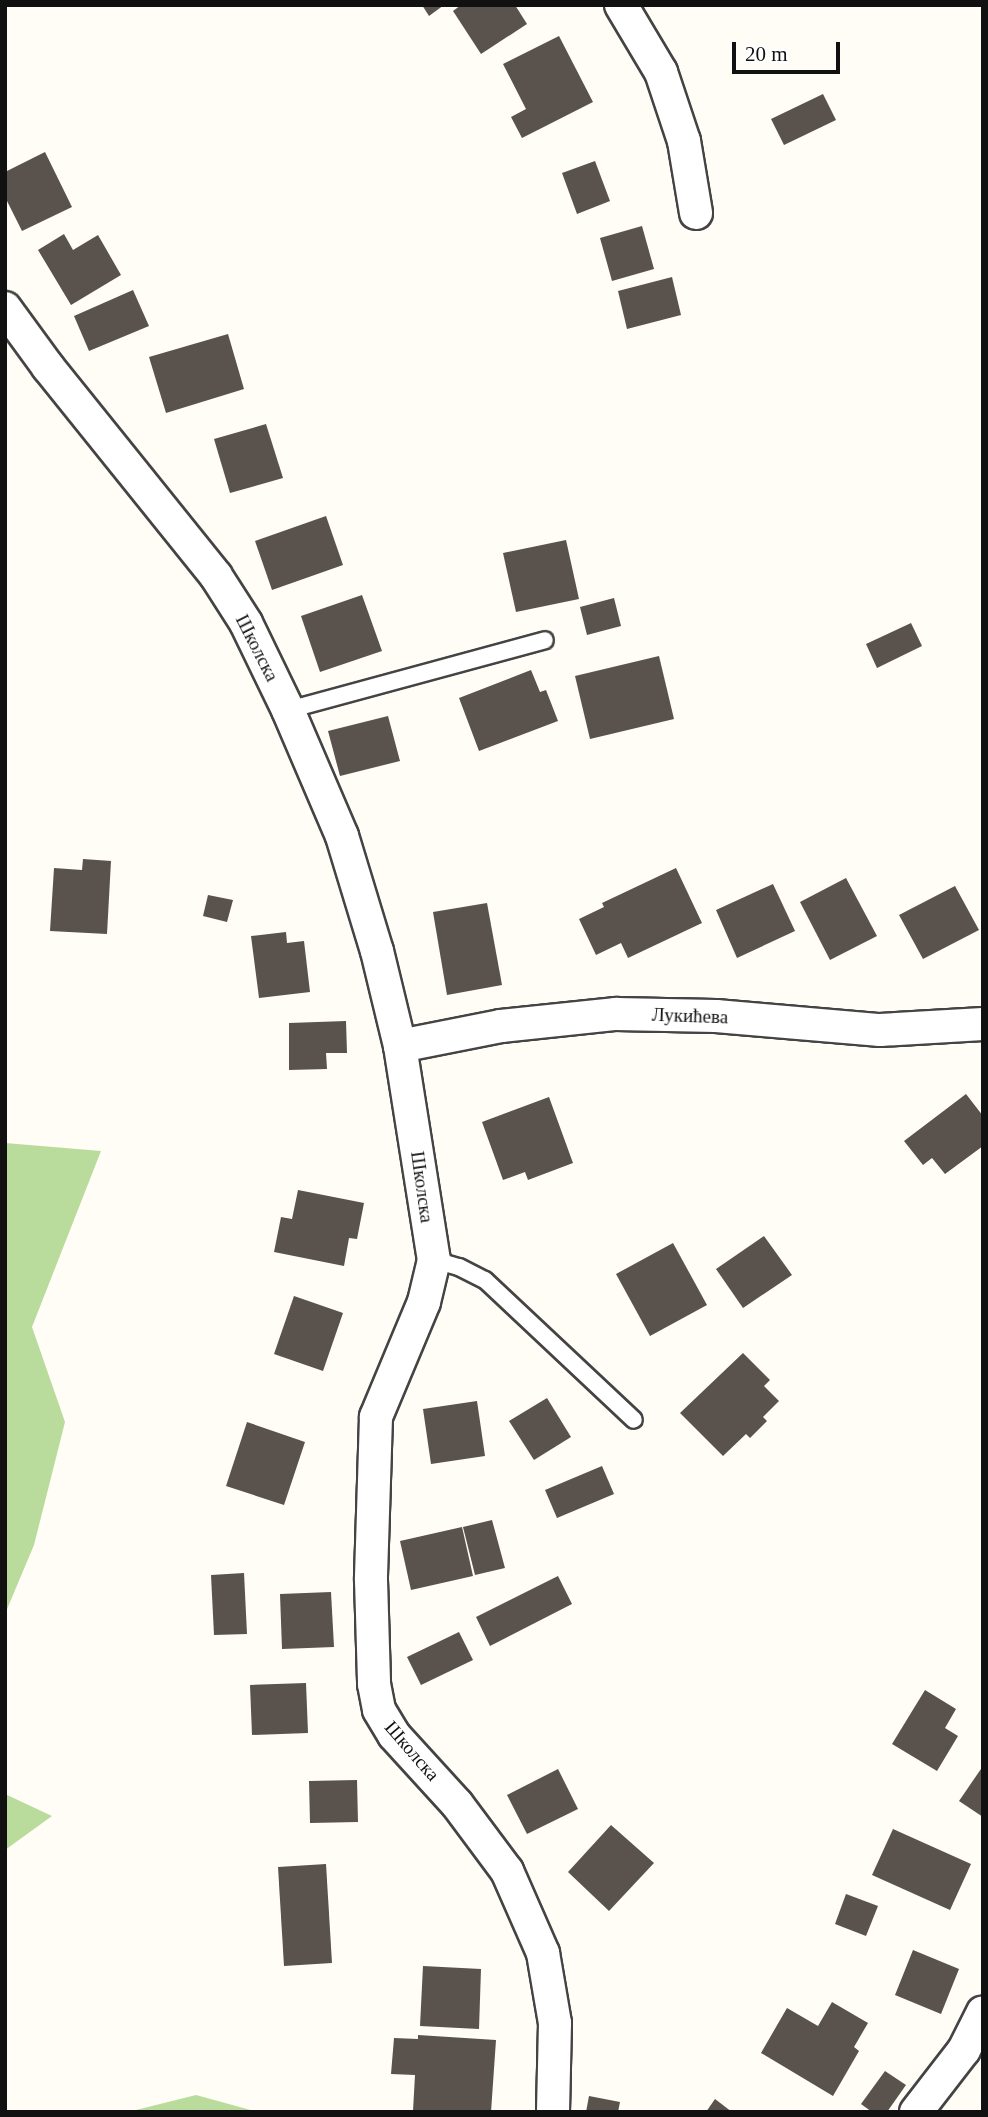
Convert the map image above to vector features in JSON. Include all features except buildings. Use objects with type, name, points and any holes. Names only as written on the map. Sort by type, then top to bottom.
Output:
[{"type":"street","points":[[621,5],[661,72],[684,141],[696,214]]},
{"type":"street","name":"Школска","points":[[5,308],[48,367],[216,576],[246,623],[288,710],[342,836],[377,951],[400,1046],[434,1260],[424,1302],[376,1417],[371,1580],[374,1684],[379,1710],[394,1734],[457,1804],[507,1871],[542,1953],[555,2023],[554,2112]]},
{"type":"street","name":"Лукићева","points":[[400,1046],[501,1026],[616,1014],[716,1016],[880,1030],[983,1024]]},
{"type":"street","points":[[916,2112],[964,2050],[983,2012]]},
{"type":"lane","points":[[288,710],[545,640]]},
{"type":"lane","points":[[434,1260],[459,1267],[485,1280],[634,1420]]},
{"type":"green space","points":[[5,1143],[101,1151],[32,1327],[65,1422],[34,1545],[5,1614]]},
{"type":"green space","points":[[5,1794],[52,1816],[5,1850]]},
{"type":"green space","points":[[196,2095],[258,2112],[128,2112]]}]
